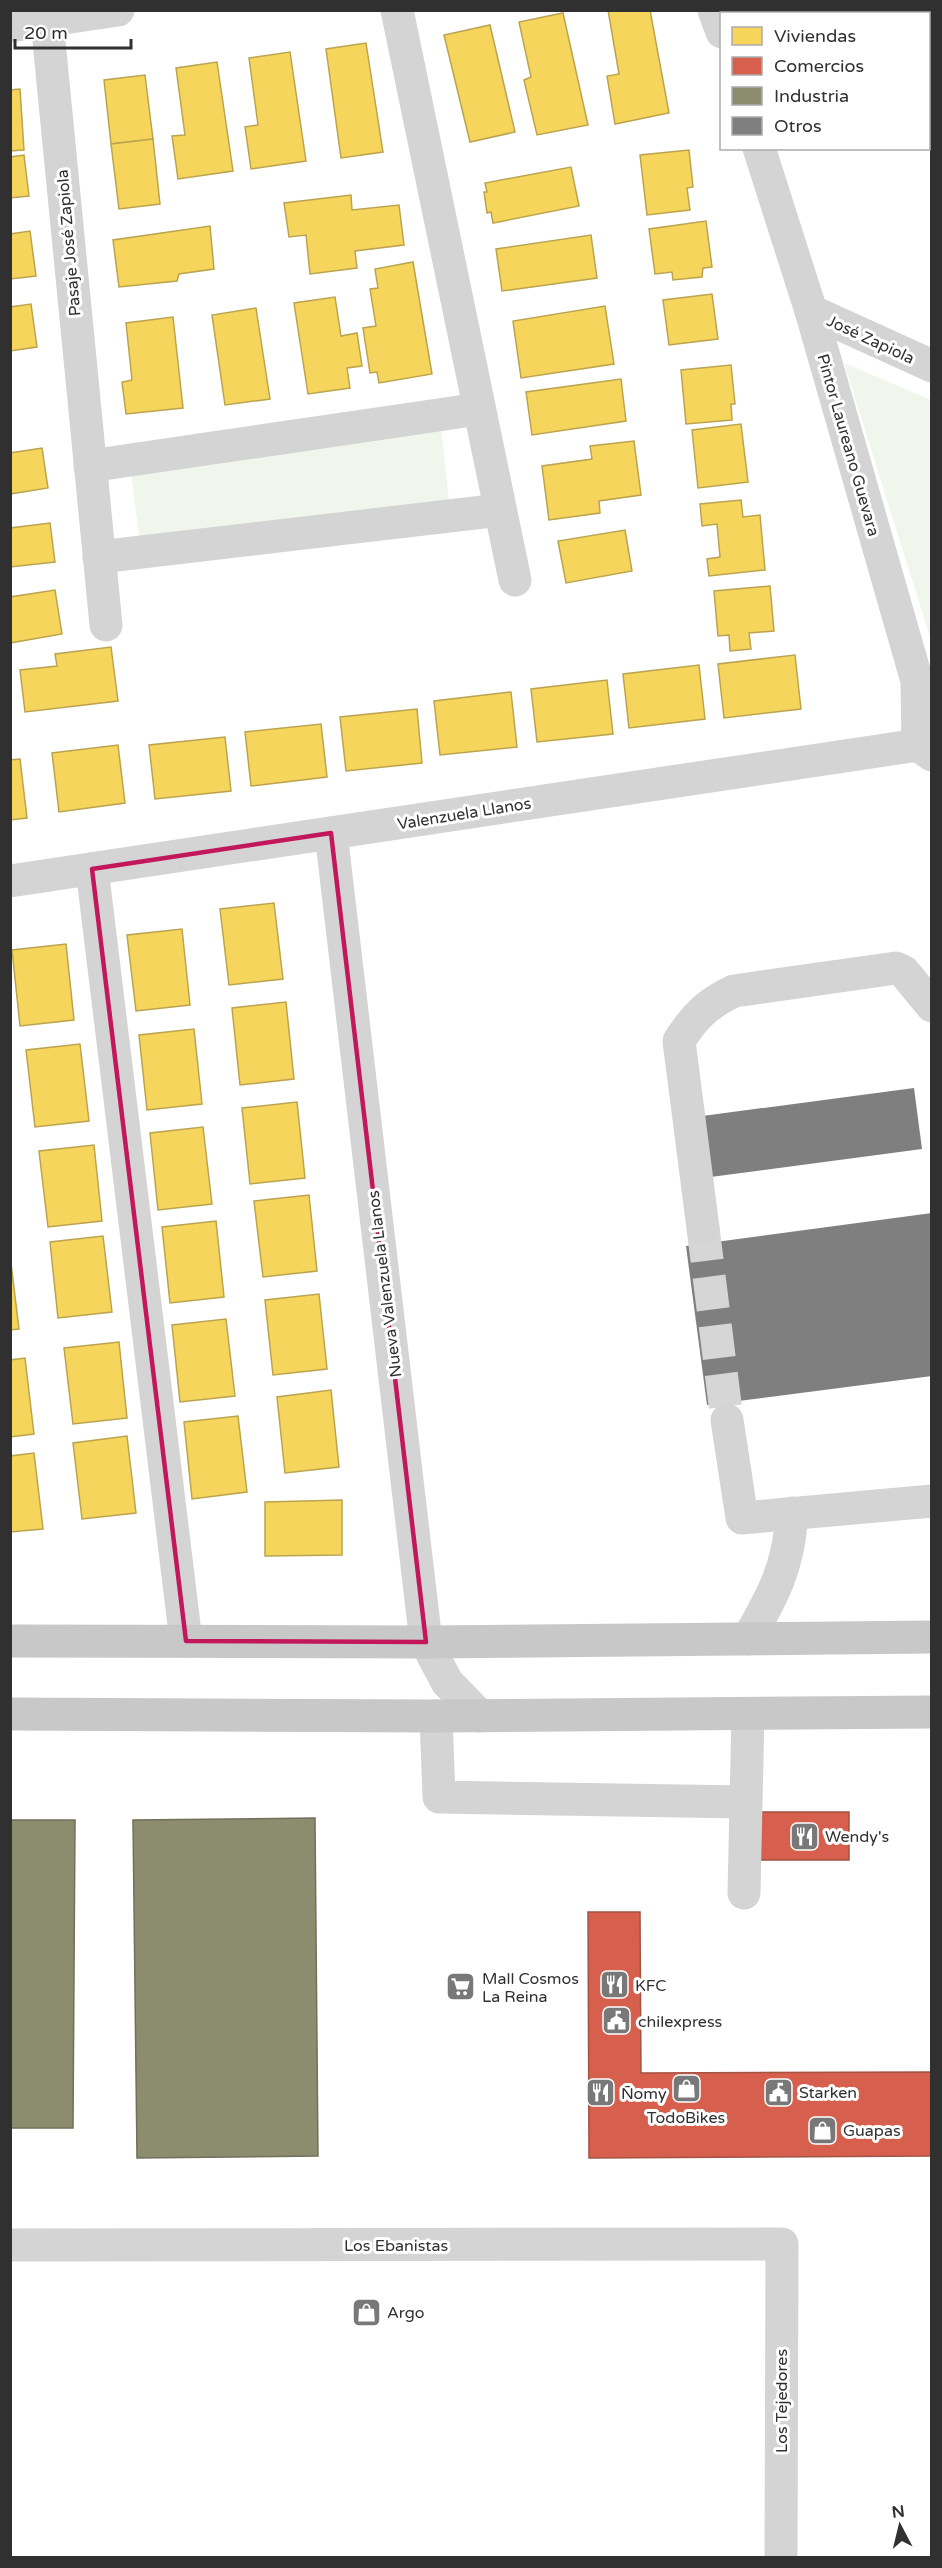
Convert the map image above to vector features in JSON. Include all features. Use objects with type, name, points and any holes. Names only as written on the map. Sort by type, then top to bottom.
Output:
[{"type":"main road","points":[[10,1641],[426,1642],[932,1637]]},
{"type":"main road","points":[[10,1714],[480,1716],[932,1712]]},
{"type":"street","points":[[10,26],[118,10]]},
{"type":"street","points":[[397,10],[515,580]]},
{"type":"street","name":"Pasaje José Zapiola","points":[[47,21],[106,625]]},
{"type":"street","name":"Pintor Laureano Guevara","points":[[760,150],[811,311],[917,681],[927,742]]},
{"type":"street","name":"José Zapiola","points":[[811,311],[932,366]]},
{"type":"street","points":[[90,466],[479,410]]},
{"type":"street","points":[[99,557],[500,510]]},
{"type":"street","name":"Valenzuela Llanos","points":[[10,881],[927,742]]},
{"type":"street","name":"Nueva Valenzuela Llanos","points":[[331,833],[426,1642],[447,1682],[480,1716]]},
{"type":"street","points":[[92,869],[186,1641]]},
{"type":"street","points":[[703,1228],[679,1041],[694,1017],[713,1000],[734,991],[896,968],[904,972],[932,1006]]},
{"type":"street","points":[[728,1420],[742,1518],[932,1501]]},
{"type":"street","points":[[748,1639],[777,1588],[790,1545],[792,1514]]},
{"type":"street","points":[[744,1893],[748,1714]]},
{"type":"street","points":[[436,1716],[439,1797],[745,1802]]},
{"type":"street","name":"Los Ebanistas","points":[[10,2245],[782,2244]]},
{"type":"street","name":"Los Tejedores","points":[[781,2558],[782,2244]]},
{"type":"highlighted area","points":[[331,833],[426,1642],[186,1641],[92,869]]},
{"type":"shaded area","points":[[751,11],[836,11],[836,12]]},
{"type":"shaded area","points":[[844,363],[931,400],[931,640]]},
{"type":"shaded area","points":[[441,426],[449,500],[139,537],[130,463]]},
{"type":"building: Viviendas","points":[[608,10],[650,10],[669,113],[615,124],[607,76],[619,74]]},
{"type":"building: Viviendas","points":[[563,13],[588,125],[537,135],[524,80],[531,77],[519,22]]},
{"type":"building: Viviendas","points":[[490,25],[515,132],[470,142],[444,35]]},
{"type":"building: Viviendas","points":[[366,43],[383,152],[341,158],[326,49]]},
{"type":"building: Viviendas","points":[[290,52],[306,161],[251,169],[245,127],[258,125],[249,58]]},
{"type":"building: Viviendas","points":[[217,62],[233,171],[178,179],[172,136],[185,135],[176,68]]},
{"type":"building: Viviendas","points":[[145,75],[153,139],[111,144],[104,80]]},
{"type":"building: Viviendas","points":[[20,89],[24,150],[10,151],[10,90]]},
{"type":"building: Viviendas","points":[[153,139],[160,204],[119,209],[111,144]]},
{"type":"building: Viviendas","points":[[689,150],[693,187],[687,188],[690,210],[647,215],[640,155]]},
{"type":"building: Viviendas","points":[[24,155],[29,196],[10,198],[10,157]]},
{"type":"building: Viviendas","points":[[571,167],[579,206],[493,223],[491,212],[487,213],[485,183]]},
{"type":"building: Viviendas","points":[[351,195],[352,210],[399,205],[404,245],[355,251],[357,268],[310,274],[306,235],[289,237],[284,203]]},
{"type":"building: Viviendas","points":[[706,221],[712,267],[703,268],[702,277],[673,280],[672,272],[655,274],[649,229]]},
{"type":"building: Viviendas","points":[[210,226],[214,269],[179,274],[177,281],[119,287],[113,240]]},
{"type":"building: Viviendas","points":[[30,231],[36,276],[10,279],[10,234]]},
{"type":"building: Viviendas","points":[[591,235],[597,278],[502,291],[496,249]]},
{"type":"building: Viviendas","points":[[413,262],[432,374],[379,383],[377,372],[370,373],[363,328],[376,326],[370,289],[378,288],[375,269]]},
{"type":"building: Viviendas","points":[[712,294],[718,339],[669,345],[663,300]]},
{"type":"building: Viviendas","points":[[335,297],[341,336],[357,333],[362,366],[347,368],[350,388],[308,394],[294,303]]},
{"type":"building: Viviendas","points":[[31,304],[37,347],[10,351],[10,307]]},
{"type":"building: Viviendas","points":[[605,306],[614,364],[521,378],[513,321]]},
{"type":"building: Viviendas","points":[[256,308],[270,399],[225,405],[212,315]]},
{"type":"building: Viviendas","points":[[173,317],[183,408],[126,414],[122,382],[132,380],[126,323]]},
{"type":"building: Viviendas","points":[[731,365],[735,404],[731,404],[732,420],[686,424],[681,370]]},
{"type":"building: Viviendas","points":[[621,379],[626,421],[532,435],[526,392]]},
{"type":"building: Viviendas","points":[[741,424],[748,482],[698,488],[692,430]]},
{"type":"building: Viviendas","points":[[634,441],[641,495],[599,501],[600,513],[549,520],[542,466],[592,459],[590,446]]},
{"type":"building: Viviendas","points":[[42,448],[48,488],[10,494],[10,453]]},
{"type":"building: Viviendas","points":[[741,500],[743,517],[760,515],[765,570],[709,576],[707,559],[720,557],[717,524],[702,526],[700,504]]},
{"type":"building: Viviendas","points":[[50,523],[55,562],[10,567],[10,528]]},
{"type":"building: Viviendas","points":[[625,530],[632,571],[566,583],[558,541]]},
{"type":"building: Viviendas","points":[[770,586],[774,631],[749,633],[751,649],[730,651],[729,635],[718,636],[714,591]]},
{"type":"building: Viviendas","points":[[55,590],[62,634],[10,643],[10,597]]},
{"type":"building: Viviendas","points":[[111,647],[118,701],[25,712],[20,670],[57,666],[55,654]]},
{"type":"building: Viviendas","points":[[795,655],[801,709],[724,718],[718,664]]},
{"type":"building: Viviendas","points":[[699,665],[705,719],[629,728],[623,674]]},
{"type":"building: Viviendas","points":[[607,680],[613,734],[537,742],[531,689]]},
{"type":"building: Viviendas","points":[[511,692],[517,747],[440,755],[434,701]]},
{"type":"building: Viviendas","points":[[417,709],[422,763],[346,771],[340,717]]},
{"type":"building: Viviendas","points":[[321,724],[327,777],[251,786],[245,732]]},
{"type":"building: Viviendas","points":[[225,737],[231,791],[155,799],[149,745]]},
{"type":"building: Viviendas","points":[[118,745],[125,803],[59,812],[52,753]]},
{"type":"building: Viviendas","points":[[20,759],[27,818],[10,820],[10,760]]},
{"type":"building: Viviendas","points":[[274,903],[283,979],[229,985],[220,909]]},
{"type":"building: Viviendas","points":[[182,929],[190,1005],[136,1011],[127,935]]},
{"type":"building: Viviendas","points":[[66,944],[74,1020],[20,1026],[12,950]]},
{"type":"building: Viviendas","points":[[286,1002],[294,1079],[240,1085],[232,1008]]},
{"type":"building: Viviendas","points":[[194,1029],[202,1104],[147,1110],[139,1035]]},
{"type":"building: Viviendas","points":[[80,1044],[89,1121],[35,1127],[26,1050]]},
{"type":"building: Viviendas","points":[[297,1102],[305,1178],[250,1184],[242,1108]]},
{"type":"building: Viviendas","points":[[203,1127],[212,1204],[158,1210],[150,1133]]},
{"type":"building: Viviendas","points":[[94,1145],[102,1221],[48,1227],[39,1151]]},
{"type":"building: Viviendas","points":[[309,1195],[317,1271],[263,1277],[254,1201]]},
{"type":"building: Viviendas","points":[[216,1221],[224,1297],[170,1303],[162,1227]]},
{"type":"building: Viviendas","points":[[103,1236],[112,1312],[58,1318],[50,1242]]},
{"type":"building: Viviendas","points":[[10,1255],[19,1329],[10,1330]]},
{"type":"building: Viviendas","points":[[319,1294],[327,1369],[273,1375],[265,1300]]},
{"type":"building: Viviendas","points":[[226,1319],[235,1396],[180,1402],[172,1325]]},
{"type":"building: Viviendas","points":[[119,1342],[127,1418],[73,1424],[64,1348]]},
{"type":"building: Viviendas","points":[[25,1358],[34,1434],[10,1437],[10,1360]]},
{"type":"building: Viviendas","points":[[331,1390],[339,1467],[285,1473],[277,1397]]},
{"type":"building: Viviendas","points":[[238,1416],[247,1492],[192,1499],[184,1422]]},
{"type":"building: Viviendas","points":[[127,1436],[136,1513],[82,1519],[73,1443]]},
{"type":"building: Viviendas","points":[[34,1453],[43,1529],[10,1532],[10,1456]]},
{"type":"building: Viviendas","points":[[342,1500],[342,1555],[265,1556],[265,1502]]},
{"type":"building: Comercios","name":"Wendy's","points":[[760,1812],[849,1812],[849,1860],[759,1860]]},
{"type":"building: Comercios","points":[[588,1912],[640,1912],[641,2073],[932,2072],[932,2156],[589,2158]]},
{"type":"building: Industria","points":[[315,1818],[318,2156],[137,2158],[133,1820]]},
{"type":"building: Industria","points":[[10,1820],[75,1820],[73,2128],[10,2128]]},
{"type":"building: Otros","points":[[914,1088],[922,1149],[703,1178],[695,1117]]},
{"type":"building: Otros","points":[[932,1213],[932,1376],[707,1405],[686,1246]]},
{"type":"tunnel","points":[[703,1228],[727,1420]]},
{"type":"place","name":"Wendy's","points":[[804,1836]]},
{"type":"place","name":"KFC","points":[[614,1985]]},
{"type":"place","name":"Mall Cosmos La Reina","points":[[461,1987]]},
{"type":"place","name":"chilexpress","points":[[617,2021]]},
{"type":"place","name":"TodoBikes","points":[[686,2089]]},
{"type":"place","name":"Starken","points":[[778,2092]]},
{"type":"place","name":"Ñomy","points":[[600,2093]]},
{"type":"place","name":"Guapas","points":[[822,2130]]},
{"type":"place","name":"Argo","points":[[366,2312]]}]
